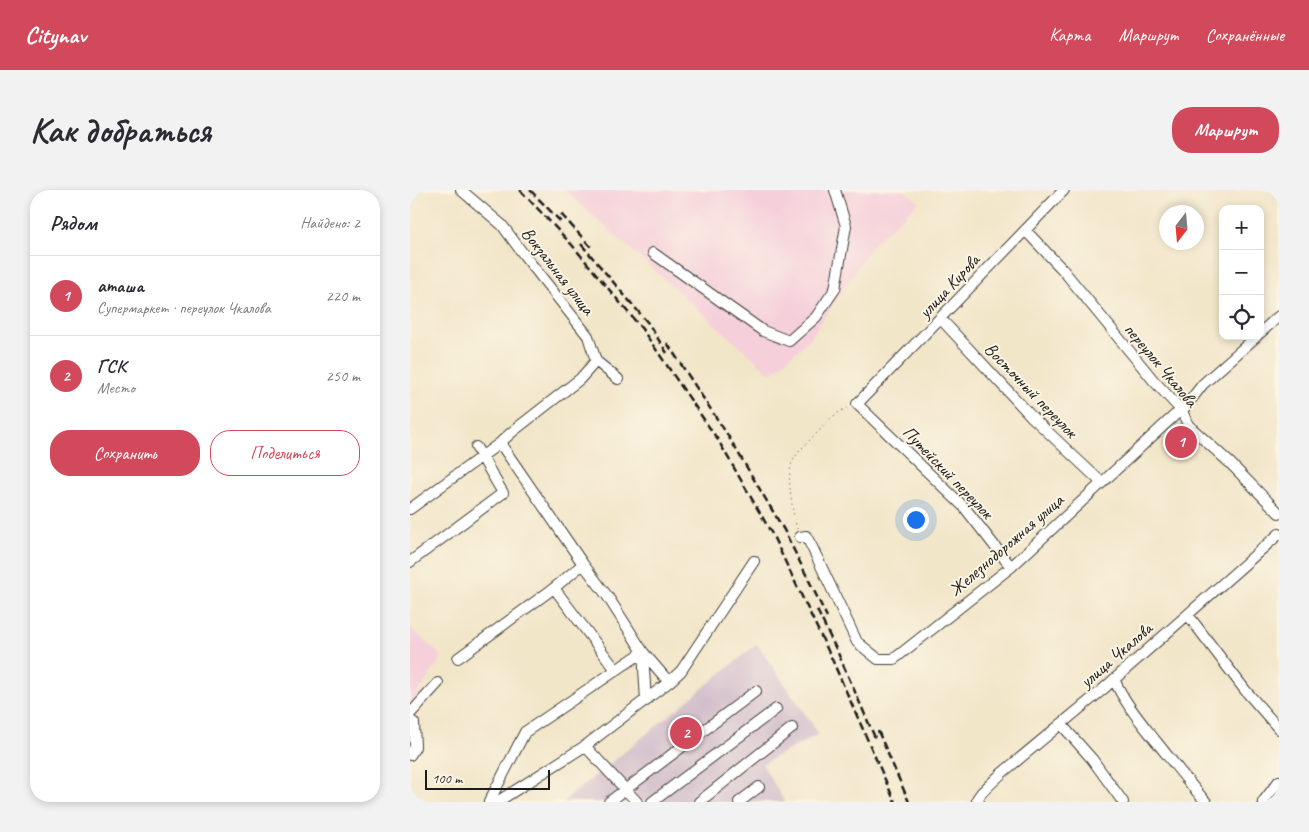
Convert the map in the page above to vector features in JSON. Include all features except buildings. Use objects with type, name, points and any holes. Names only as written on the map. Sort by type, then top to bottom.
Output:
[{"type":"street","name":"Вокзальная улица","points":[[461,190],[502,225],[588,336],[596,361]]},
{"type":"street","points":[[653,253],[762,332],[790,341],[816,317],[835,289],[846,226],[835,190]]},
{"type":"street","name":"улица Кирова","points":[[858,404],[1064,190]]},
{"type":"street","name":"переулок Чкалова","points":[[1026,230],[1063,270],[1154,381],[1182,411],[1188,425],[1279,513]]},
{"type":"street","points":[[1264,329],[1279,316]]},
{"type":"street","name":"Восточный переулок","points":[[940,318],[1032,417],[1101,482]]},
{"type":"street","name":"Железнодорожная улица","points":[[800,536],[806,536],[812,547],[857,642],[878,659],[894,659],[1011,567],[1101,482],[1175,415],[1182,411],[1203,384],[1252,340]]},
{"type":"street","points":[[410,509],[500,443],[580,379],[596,361],[618,379]]},
{"type":"street","name":"Путейский переулок","points":[[858,404],[965,508],[1011,567]]},
{"type":"street","points":[[500,443],[583,564],[608,597],[643,652],[669,682]]},
{"type":"street","points":[[410,562],[503,493],[476,447]]},
{"type":"street","name":"улица Чкалова","points":[[979,802],[978,799],[982,792],[1279,534]]},
{"type":"street","points":[[497,802],[586,746],[646,701],[681,671],[754,561]]},
{"type":"street","points":[[458,658],[554,588],[583,564]]},
{"type":"street","points":[[554,588],[616,670]]},
{"type":"street","points":[[1188,615],[1245,690],[1279,730]]},
{"type":"street","points":[[489,802],[525,732],[643,652]]},
{"type":"street","points":[[643,652],[646,701]]},
{"type":"street","points":[[1114,679],[1119,691],[1136,715],[1182,775],[1206,802]]},
{"type":"street","points":[[410,714],[438,683]]},
{"type":"street","points":[[609,802],[756,691]]},
{"type":"street","points":[[652,802],[776,709]]},
{"type":"street","points":[[410,720],[414,724],[415,747],[410,755]]},
{"type":"street","points":[[1061,724],[1092,759],[1123,802]]},
{"type":"street","points":[[699,802],[792,728]]},
{"type":"street","points":[[586,746],[627,788],[637,802]]},
{"type":"street","points":[[1263,802],[1279,781]]},
{"type":"street","points":[[739,802],[759,787]]},
{"type":"path","points":[[800,536],[792,514],[790,490],[791,464],[802,448],[826,423],[842,410],[858,404]]},
{"type":"shaded area","points":[[564,190],[904,190],[919,202],[873,244],[810,339],[771,374]]},
{"type":"shaded area","points":[[410,627],[442,657],[410,705]]},
{"type":"shaded area","points":[[757,644],[819,734],[762,764],[785,802],[563,802]]},
{"type":"railway","points":[[520,190],[572,245],[642,329],[718,440],[772,534],[831,657],[895,802]]},
{"type":"railway","points":[[530,190],[562,223]]},
{"type":"railway","points":[[561,214],[591,247]]},
{"type":"railway","points":[[581,244],[648,323],[667,353]]},
{"type":"railway","points":[[667,343],[727,434],[784,530],[827,617]]},
{"type":"railway","points":[[817,610],[876,740]]},
{"type":"railway","points":[[878,731],[909,802]]},
{"type":"place","name":"аташа","points":[[1181,442]]},
{"type":"place","name":"ГСК","points":[[686,733]]}]
